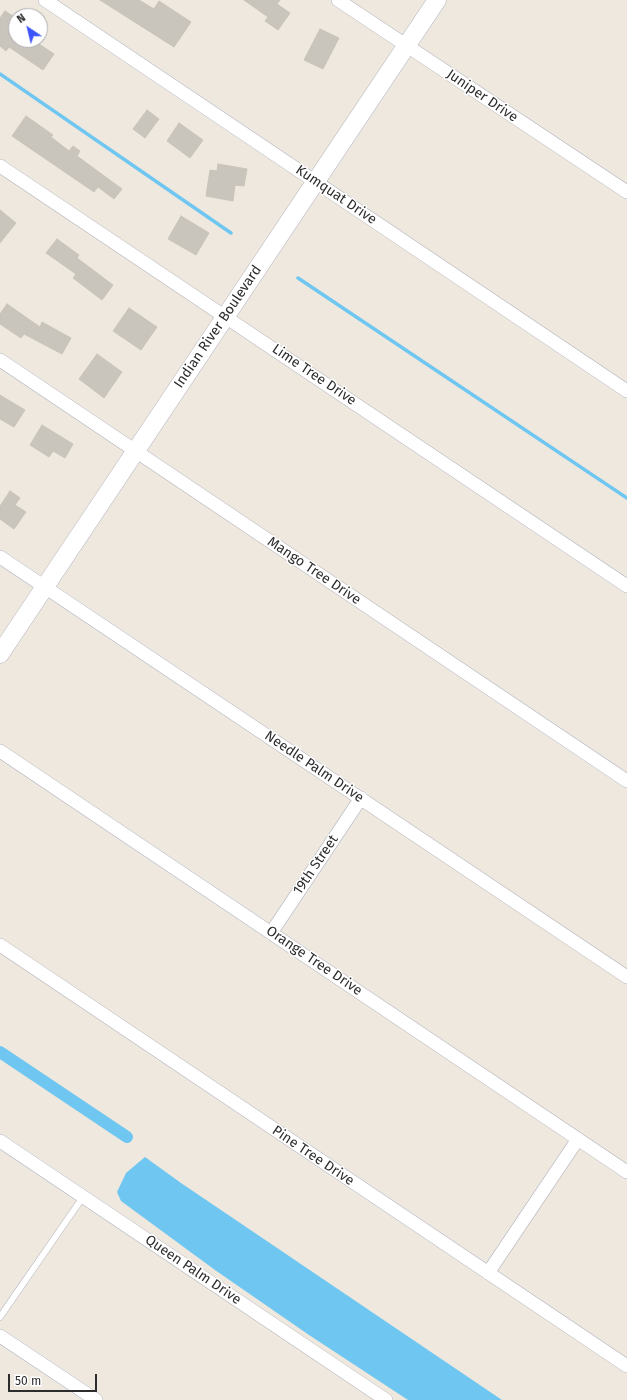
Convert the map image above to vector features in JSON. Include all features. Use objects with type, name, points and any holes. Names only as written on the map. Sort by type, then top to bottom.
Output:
[{"type":"main road","name":"Indian River Boulevard","points":[[0,654],[437,0]]},
{"type":"street","name":"Kumquat Drive","points":[[45,0],[627,391]]},
{"type":"street","name":"Juniper Drive","points":[[338,0],[627,192]]},
{"type":"street","name":"Lime Tree Drive","points":[[0,166],[627,586]]},
{"type":"street","name":"Mango Tree Drive","points":[[0,360],[627,781]]},
{"type":"street","name":"Needle Palm Drive","points":[[0,557],[627,977]]},
{"type":"street","name":"Orange Tree Drive","points":[[0,751],[627,1172]]},
{"type":"street","name":"19th Street","points":[[271,932],[361,798]]},
{"type":"street","name":"Pine Tree Drive","points":[[0,945],[627,1366]]},
{"type":"street","points":[[488,1273],[578,1139]]},
{"type":"street","name":"Queen Palm Drive","points":[[0,1141],[386,1400]]},
{"type":"street","points":[[0,1336],[96,1400]]},
{"type":"lane","points":[[0,1317],[83,1197]]},
{"type":"water","points":[[145,1157],[181,1183],[502,1400],[408,1400],[309,1335],[215,1270],[121,1201],[117,1192],[126,1173]]},
{"type":"building","points":[[100,0],[139,0],[154,9],[159,1],[191,22],[174,47]]},
{"type":"building","points":[[244,0],[280,0],[277,4],[290,13],[278,30],[265,21],[268,17]]},
{"type":"building","points":[[5,11],[8,13],[8,48],[6,51],[0,46],[0,18]]},
{"type":"building","points":[[320,29],[339,38],[323,69],[304,60]]},
{"type":"building","points":[[10,48],[45,48],[54,54],[43,70]]},
{"type":"building","points":[[147,110],[159,119],[145,138],[133,129]]},
{"type":"building","points":[[26,116],[53,135],[51,137],[69,151],[73,146],[80,151],[77,156],[122,189],[114,199],[98,187],[94,192],[12,136]]},
{"type":"building","points":[[179,123],[203,140],[190,158],[167,141]]},
{"type":"building","points":[[218,164],[247,169],[244,186],[235,185],[233,201],[206,196],[210,170],[217,171]]},
{"type":"building","points":[[0,210],[16,223],[0,243]]},
{"type":"building","points":[[181,216],[209,233],[196,255],[168,239]]},
{"type":"building","points":[[57,239],[79,255],[77,258],[113,285],[102,300],[73,278],[76,274],[46,253]]},
{"type":"building","points":[[7,304],[40,327],[42,322],[71,338],[62,354],[24,334],[21,338],[0,324],[0,314]]},
{"type":"building","points":[[129,308],[157,327],[141,350],[113,331]]},
{"type":"building","points":[[97,354],[122,372],[104,398],[79,379]]},
{"type":"building","points":[[0,395],[25,410],[14,427],[0,419]]},
{"type":"building","points":[[42,425],[73,444],[65,458],[53,451],[49,457],[30,445]]},
{"type":"building","points":[[10,491],[20,498],[15,505],[26,512],[14,529],[0,519],[0,506]]},
{"type":"waterway","points":[[0,74],[231,233]]},
{"type":"waterway","points":[[298,278],[627,498]]},
{"type":"waterway","points":[[0,1052],[127,1137]]}]
